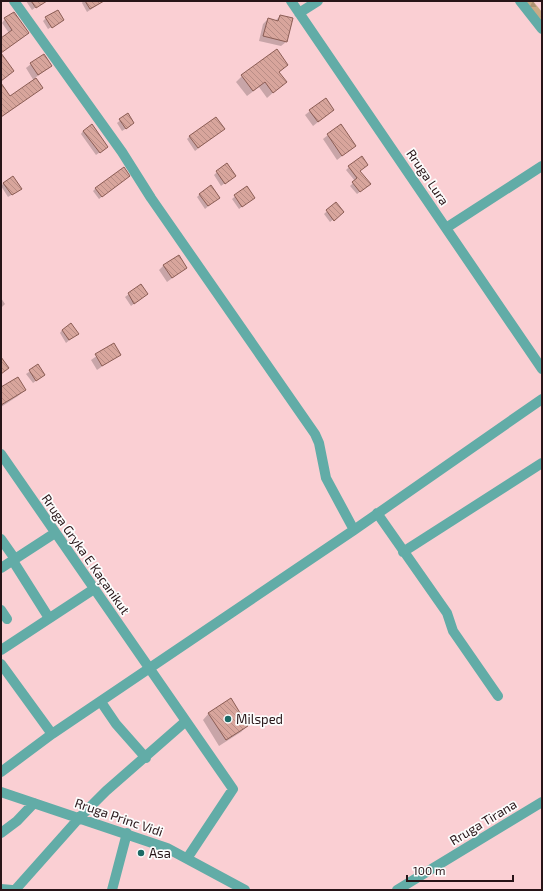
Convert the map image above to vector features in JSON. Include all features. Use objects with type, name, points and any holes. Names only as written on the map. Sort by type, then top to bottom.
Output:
[{"type":"street","points":[[14,1],[122,152],[151,198],[315,434],[319,443],[326,478],[354,530]]},
{"type":"street","name":"Rruga Lura","points":[[292,1],[542,369]]},
{"type":"street","points":[[299,13],[318,1]]},
{"type":"street","points":[[520,1],[542,29]]},
{"type":"street","points":[[446,228],[542,166]]},
{"type":"street","points":[[1,772],[52,734],[354,530],[542,399]]},
{"type":"street","name":"Rruga Gryka E Kaçanikut","points":[[1,454],[233,789],[188,857]]},
{"type":"street","points":[[403,552],[542,463]]},
{"type":"street","points":[[377,513],[447,613],[453,631],[498,696]]},
{"type":"street","points":[[1,568],[55,533]]},
{"type":"street","points":[[1,539],[49,618]]},
{"type":"street","points":[[1,650],[94,588]]},
{"type":"street","points":[[1,610],[7,619]]},
{"type":"street","points":[[1,664],[52,734]]},
{"type":"street","points":[[101,702],[116,724],[146,758]]},
{"type":"street","points":[[1,889],[13,890],[106,791],[146,758],[186,721]]},
{"type":"street","name":"Rruga Princ Vidi","points":[[1,792],[155,842],[188,857],[245,890]]},
{"type":"street","name":"Rruga Tirana","points":[[397,890],[542,802]]},
{"type":"street","points":[[1,833],[17,821],[34,803]]},
{"type":"street","points":[[112,890],[127,833]]},
{"type":"green space","points":[[525,1],[533,1],[542,12],[542,23]]},
{"type":"building","points":[[31,1],[47,1],[36,8]]},
{"type":"building","points":[[85,1],[104,1],[90,9]]},
{"type":"building","points":[[58,10],[64,20],[52,28],[45,17]]},
{"type":"building","points":[[14,12],[29,33],[1,53],[1,38],[12,30],[4,18]]},
{"type":"building","points":[[280,15],[293,18],[287,42],[263,36],[268,18],[278,21]]},
{"type":"building","points":[[277,49],[288,65],[279,72],[287,82],[273,93],[265,82],[253,91],[241,75]]},
{"type":"building","points":[[1,53],[14,71],[1,81]]},
{"type":"building","points":[[44,54],[52,66],[38,75],[30,63]]},
{"type":"building","points":[[36,78],[43,88],[1,117],[1,83],[10,96]]},
{"type":"building","points":[[326,98],[334,110],[318,122],[309,110]]},
{"type":"building","points":[[128,113],[134,123],[126,129],[119,119]]},
{"type":"building","points":[[216,117],[225,129],[198,148],[189,136]]},
{"type":"building","points":[[92,124],[108,147],[100,153],[83,131]]},
{"type":"building","points":[[341,124],[356,146],[342,156],[327,134]]},
{"type":"building","points":[[362,156],[368,165],[360,171],[371,184],[360,192],[352,182],[357,178],[348,166]]},
{"type":"building","points":[[227,163],[236,176],[225,184],[216,171]]},
{"type":"building","points":[[124,167],[130,176],[102,197],[95,188]]},
{"type":"building","points":[[13,176],[22,189],[12,195],[3,183]]},
{"type":"building","points":[[211,185],[220,198],[208,206],[199,194]]},
{"type":"building","points":[[247,186],[255,198],[242,207],[234,195]]},
{"type":"building","points":[[336,202],[344,212],[334,221],[326,210]]},
{"type":"building","points":[[179,255],[187,268],[172,278],[163,265]]},
{"type":"building","points":[[141,284],[148,294],[134,304],[128,293]]},
{"type":"building","points":[[71,323],[79,334],[69,340],[62,330]]},
{"type":"building","points":[[114,343],[121,355],[102,366],[95,354]]},
{"type":"building","points":[[1,357],[9,368],[1,374]]},
{"type":"building","points":[[38,364],[45,375],[36,381],[29,370]]},
{"type":"building","points":[[18,377],[26,390],[1,405],[1,387]]},
{"type":"building","name":"Milsped","points":[[231,698],[248,726],[226,740],[208,713]]},
{"type":"place","name":"Milsped","points":[[228,719]]},
{"type":"place","name":"Asa","points":[[141,853]]}]
